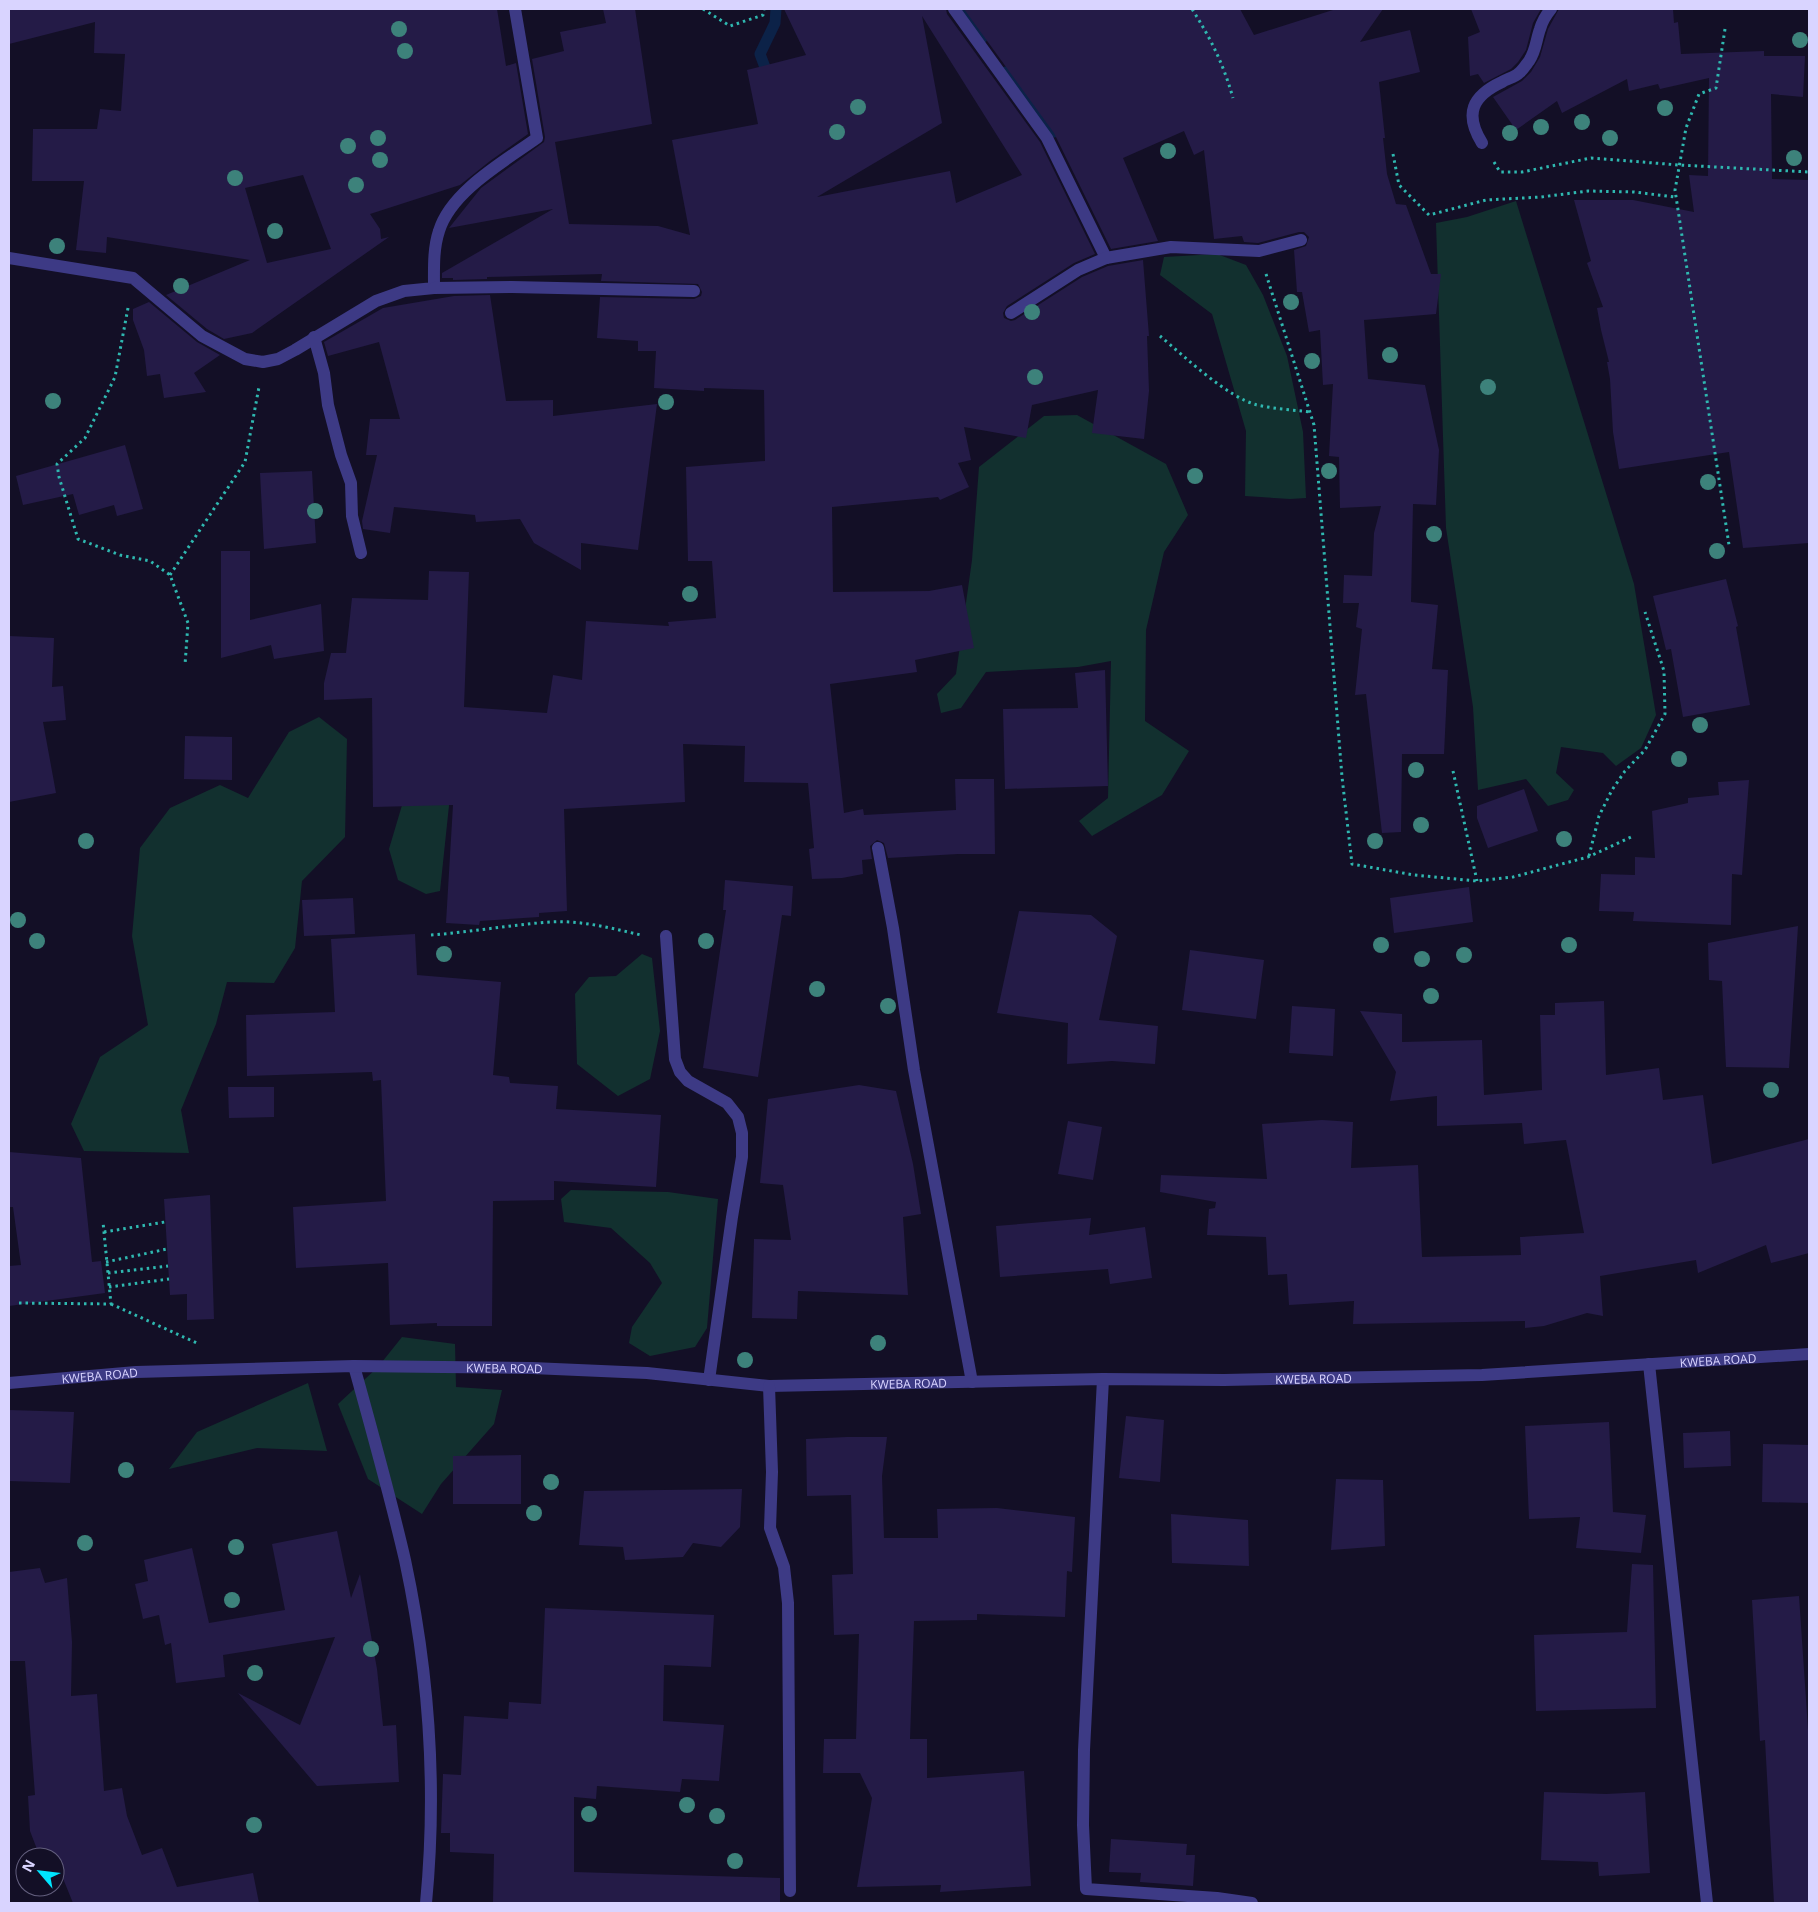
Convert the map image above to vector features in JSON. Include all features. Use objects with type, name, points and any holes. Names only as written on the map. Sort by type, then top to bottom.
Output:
[{"type":"street","points":[[434,288],[437,239],[451,206],[466,190],[537,138],[515,9]]},
{"type":"street","points":[[954,9],[1050,143],[1106,258]]},
{"type":"street","points":[[1482,142],[1474,130],[1473,108],[1482,95],[1518,74],[1530,60],[1536,46],[1539,30],[1551,9]]},
{"type":"street","points":[[1011,313],[1078,270],[1106,258],[1171,247],[1259,250],[1301,240]]},
{"type":"street","points":[[9,258],[134,278],[202,336],[245,358],[263,362],[278,359],[376,301],[390,295],[434,288],[512,287],[694,291]]},
{"type":"street","points":[[314,337],[324,373],[328,405],[341,455],[351,483],[352,516],[361,553]]},
{"type":"street","points":[[878,848],[893,928],[914,1070],[972,1382]]},
{"type":"street","points":[[666,939],[675,1060],[680,1072],[688,1081],[727,1103],[738,1117],[742,1133],[742,1157],[709,1380]]},
{"type":"street","name":"KWEBA ROAD","points":[[9,1383],[136,1372],[354,1366],[542,1368],[647,1373],[769,1386],[1103,1379],[1224,1380],[1482,1375],[1809,1354]]},
{"type":"street","points":[[1649,1364],[1707,1903]]},
{"type":"street","points":[[354,1366],[405,1560],[423,1669],[431,1779],[430,1868],[426,1903]]},
{"type":"street","points":[[1103,1379],[1084,1750],[1083,1825],[1086,1889],[1217,1898],[1252,1903]]},
{"type":"street","points":[[769,1386],[772,1472],[770,1528],[784,1568],[788,1603],[790,1891]]},
{"type":"path","points":[[703,9],[730,26],[763,15],[764,9]]},
{"type":"path","points":[[1192,9],[1209,36],[1224,68],[1233,98]]},
{"type":"path","points":[[1725,29],[1716,88],[1699,94],[1686,128],[1675,190],[1729,545]]},
{"type":"path","points":[[1482,142],[1500,172],[1522,172],[1591,158],[1809,172]]},
{"type":"path","points":[[1393,154],[1400,185],[1429,215],[1486,200],[1541,197],[1588,191],[1634,192],[1676,197]]},
{"type":"path","points":[[1259,250],[1314,425],[1342,777],[1352,864],[1414,875],[1477,881],[1513,877],[1588,857],[1631,837]]},
{"type":"path","points":[[134,278],[115,377],[85,438],[57,464],[59,477],[78,539],[120,555],[150,561],[170,575],[188,623],[185,665]]},
{"type":"path","points":[[1160,336],[1211,378],[1236,395],[1256,405],[1311,412]]},
{"type":"path","points":[[170,575],[246,462],[263,362]]},
{"type":"path","points":[[1588,857],[1599,816],[1612,790],[1625,771],[1645,750],[1665,714],[1664,671],[1645,612]]},
{"type":"path","points":[[1453,771],[1477,881]]},
{"type":"path","points":[[431,935],[551,922],[603,926],[666,939]]},
{"type":"path","points":[[103,1222],[111,1304]]},
{"type":"path","points":[[104,1232],[165,1222]]},
{"type":"path","points":[[106,1262],[167,1249]]},
{"type":"path","points":[[108,1272],[168,1266]]},
{"type":"path","points":[[109,1287],[169,1279]]},
{"type":"path","points":[[20,1303],[111,1304],[198,1343]]},
{"type":"green space","points":[[1516,201],[1634,584],[1656,715],[1641,748],[1616,766],[1603,753],[1561,747],[1556,773],[1574,790],[1568,800],[1548,806],[1526,779],[1478,790],[1473,707],[1446,528],[1436,223],[1467,217]]},
{"type":"green space","points":[[1217,254],[1246,265],[1263,295],[1287,356],[1303,432],[1306,498],[1290,499],[1245,496],[1246,431],[1212,314],[1160,275],[1164,257]]},
{"type":"green space","points":[[1077,415],[1166,464],[1188,515],[1164,552],[1146,630],[1145,721],[1189,751],[1162,795],[1092,836],[1079,821],[1108,798],[1111,661],[1078,667],[986,672],[961,708],[941,713],[937,694],[956,674],[972,560],[979,467],[1044,416]]},
{"type":"green space","points":[[319,717],[347,739],[345,837],[302,881],[295,948],[274,983],[227,982],[216,1024],[181,1110],[189,1153],[84,1151],[71,1124],[100,1057],[148,1025],[132,936],[140,848],[170,808],[220,785],[248,798],[289,732]]},
{"type":"green space","points":[[452,777],[440,891],[426,894],[398,880],[389,849],[408,785]]},
{"type":"green space","points":[[642,954],[652,958],[660,1031],[650,1079],[618,1096],[577,1064],[575,994],[589,977],[616,976]]},
{"type":"green space","points":[[571,1190],[668,1192],[718,1199],[707,1328],[695,1347],[650,1356],[629,1343],[632,1327],[662,1283],[650,1263],[611,1228],[564,1222],[561,1199]]},
{"type":"green space","points":[[402,1337],[455,1344],[456,1387],[502,1390],[494,1424],[441,1484],[422,1514],[368,1479],[338,1404],[378,1367]]},
{"type":"green space","points":[[308,1383],[327,1451],[257,1448],[169,1469],[197,1432]]},
{"type":"building","points":[[9,9],[497,9],[506,66],[516,63],[528,134],[460,185],[370,214],[380,229],[381,239],[389,237],[252,333],[224,339],[207,329],[166,295],[250,260],[107,237],[106,253],[76,250],[84,181],[32,181],[33,129],[97,129],[100,109],[121,111],[125,54],[94,53],[95,22],[9,44]],"holes":[[[303,175],[331,249],[267,263],[245,188]]]},
{"type":"building","points":[[603,9],[635,9],[652,124],[555,142],[569,224],[658,226],[690,235],[672,140],[758,124],[747,70],[806,55],[784,9],[946,9],[947,14],[1040,142],[1095,254],[1074,263],[1007,306],[1003,313],[1004,318],[1011,321],[1015,320],[1082,277],[1108,266],[1143,260],[1149,336],[1147,336],[1149,391],[1144,439],[1092,433],[1098,390],[1032,405],[1026,438],[964,427],[971,460],[958,463],[969,487],[940,500],[938,497],[832,507],[833,592],[929,591],[962,585],[974,648],[915,660],[917,672],[830,684],[844,813],[863,809],[864,815],[956,810],[955,779],[994,779],[995,854],[888,858],[884,843],[877,840],[870,846],[872,859],[862,860],[863,874],[842,878],[812,879],[809,849],[814,848],[808,783],[744,782],[745,746],[683,744],[685,802],[564,809],[567,911],[539,913],[539,917],[480,921],[479,925],[446,923],[453,805],[373,807],[372,698],[324,700],[324,683],[331,653],[346,653],[352,598],[428,600],[429,571],[469,572],[464,707],[547,713],[553,675],[582,680],[586,621],[669,626],[668,622],[716,618],[712,561],[688,561],[686,467],[765,461],[764,390],[704,388],[704,391],[654,388],[656,351],[638,351],[638,341],[597,338],[600,297],[694,299],[701,296],[702,292],[698,284],[601,281],[602,274],[487,277],[487,279],[453,280],[453,278],[442,278],[442,273],[553,209],[449,228],[481,188],[544,142],[545,137],[532,59],[564,51],[560,32],[606,23]],"holes":[[[922,16],[1022,175],[956,203],[950,171],[817,197],[942,123]]]},
{"type":"building","points":[[964,9],[1240,9],[1254,35],[1336,9],[1383,9],[1360,42],[1410,30],[1420,72],[1379,82],[1385,138],[1383,138],[1387,174],[1396,204],[1406,205],[1431,274],[1441,274],[1436,314],[1364,320],[1368,379],[1425,385],[1439,450],[1436,505],[1413,504],[1411,602],[1438,605],[1432,669],[1448,670],[1444,754],[1402,754],[1401,832],[1382,833],[1366,694],[1355,695],[1362,629],[1356,627],[1359,603],[1343,603],[1344,575],[1372,576],[1374,533],[1381,506],[1340,508],[1339,457],[1329,456],[1333,384],[1323,385],[1320,330],[1309,332],[1302,292],[1297,292],[1294,250],[1306,246],[1309,237],[1304,232],[1299,232],[1258,243],[1244,242],[1242,236],[1214,239],[1204,150],[1194,155],[1184,131],[1123,158],[1158,241],[1111,249],[1054,133]]},
{"type":"building","points":[[1471,9],[1541,9],[1533,23],[1526,50],[1518,62],[1511,69],[1484,83],[1478,74],[1470,76],[1468,37],[1480,32]]},
{"type":"building","points":[[1559,9],[1673,9],[1674,23],[1678,22],[1681,54],[1764,51],[1764,56],[1805,56],[1803,97],[1771,94],[1772,179],[1809,180],[1809,543],[1743,548],[1729,452],[1619,469],[1613,432],[1610,379],[1607,362],[1609,362],[1597,308],[1603,307],[1587,263],[1591,261],[1574,200],[1633,200],[1694,212],[1689,175],[1708,176],[1709,78],[1660,89],[1658,84],[1629,91],[1627,79],[1562,113],[1557,101],[1516,130],[1493,97],[1522,81],[1531,72],[1540,57],[1548,29]]},
{"type":"building","points":[[490,295],[506,401],[553,400],[553,416],[657,404],[638,550],[581,543],[581,570],[534,543],[520,519],[476,522],[475,515],[394,507],[390,533],[363,529],[362,521],[377,455],[366,455],[370,419],[400,419],[379,342],[328,356],[324,342],[383,308],[454,296]]},
{"type":"building","points":[[149,302],[197,342],[220,355],[194,373],[206,392],[164,398],[160,374],[147,376],[144,350],[133,320],[133,309]]},
{"type":"building","points":[[125,445],[143,509],[117,516],[114,505],[79,515],[73,494],[23,505],[16,476]]},
{"type":"building","points":[[312,471],[316,543],[264,549],[260,473]]},
{"type":"building","points":[[221,551],[250,551],[250,620],[321,604],[324,651],[274,659],[271,645],[221,658]]},
{"type":"building","points":[[1726,579],[1738,626],[1736,627],[1750,705],[1683,717],[1671,649],[1666,650],[1653,596]]},
{"type":"building","points":[[9,636],[54,638],[52,687],[63,686],[66,720],[43,722],[56,793],[9,802]]},
{"type":"building","points":[[1105,670],[1108,786],[1005,789],[1003,709],[1078,708],[1075,673]]},
{"type":"building","points":[[185,736],[232,737],[232,780],[184,779]]},
{"type":"building","points":[[1749,780],[1742,875],[1732,874],[1731,925],[1633,921],[1634,912],[1599,911],[1601,874],[1635,875],[1635,857],[1655,858],[1652,811],[1688,803],[1688,798],[1719,795],[1718,782]]},
{"type":"building","points":[[1524,789],[1538,831],[1488,848],[1477,818],[1477,806]]},
{"type":"building","points":[[725,880],[793,886],[791,916],[782,915],[758,1077],[703,1068],[726,910],[723,910]]},
{"type":"building","points":[[1469,887],[1473,922],[1394,933],[1390,898]]},
{"type":"building","points":[[353,898],[355,934],[304,936],[302,900]]},
{"type":"building","points":[[1019,911],[1091,915],[1117,936],[1099,1020],[1158,1026],[1155,1064],[1112,1061],[1067,1064],[1068,1023],[997,1013]]},
{"type":"building","points":[[1798,926],[1789,1068],[1726,1067],[1722,981],[1709,980],[1708,943]]},
{"type":"building","points":[[415,934],[417,975],[501,982],[493,1075],[509,1077],[510,1083],[558,1086],[556,1109],[661,1115],[656,1187],[554,1181],[554,1200],[493,1201],[492,1326],[437,1326],[437,1323],[390,1325],[388,1263],[296,1268],[293,1207],[386,1201],[381,1080],[373,1081],[372,1072],[247,1076],[246,1015],[335,1012],[331,939]]},
{"type":"building","points":[[1190,950],[1264,960],[1256,1019],[1182,1010]]},
{"type":"building","points":[[1604,1001],[1606,1075],[1659,1068],[1663,1100],[1703,1095],[1712,1164],[1809,1139],[1809,1253],[1771,1263],[1766,1245],[1698,1273],[1696,1260],[1600,1276],[1603,1316],[1587,1313],[1544,1326],[1525,1328],[1525,1321],[1353,1324],[1354,1301],[1289,1305],[1287,1274],[1268,1275],[1266,1237],[1207,1235],[1209,1209],[1215,1208],[1216,1202],[1160,1192],[1161,1175],[1267,1179],[1262,1124],[1322,1120],[1353,1122],[1351,1168],[1418,1165],[1422,1257],[1521,1255],[1520,1237],[1584,1233],[1566,1140],[1524,1144],[1522,1123],[1437,1126],[1437,1096],[1390,1101],[1396,1072],[1360,1011],[1402,1014],[1402,1042],[1482,1040],[1484,1095],[1542,1090],[1540,1015],[1555,1015],[1555,1003]]},
{"type":"building","points":[[1292,1006],[1335,1009],[1333,1056],[1289,1053]]},
{"type":"building","points":[[859,1085],[896,1091],[913,1164],[921,1214],[903,1217],[908,1295],[798,1291],[797,1319],[752,1318],[754,1239],[791,1240],[783,1185],[760,1183],[768,1099]]},
{"type":"building","points":[[228,1087],[274,1087],[274,1117],[229,1118]]},
{"type":"building","points":[[1068,1121],[1102,1127],[1093,1180],[1058,1174]]},
{"type":"building","points":[[9,1152],[81,1158],[92,1262],[101,1261],[105,1293],[9,1306],[9,1266],[21,1265],[13,1207],[9,1207]]},
{"type":"building","points":[[210,1195],[214,1319],[187,1320],[187,1294],[170,1295],[164,1199]]},
{"type":"building","points":[[1091,1218],[1089,1235],[1145,1227],[1152,1278],[1110,1284],[1108,1269],[1000,1277],[996,1226]]},
{"type":"building","points":[[9,1410],[74,1412],[70,1483],[9,1481]]},
{"type":"building","points":[[1126,1416],[1164,1420],[1160,1482],[1119,1478]]},
{"type":"building","points":[[1609,1422],[1613,1512],[1646,1515],[1641,1553],[1576,1548],[1580,1517],[1529,1519],[1525,1426]]},
{"type":"building","points":[[1730,1431],[1731,1466],[1684,1468],[1683,1433]]},
{"type":"building","points":[[887,1437],[882,1476],[884,1538],[938,1538],[937,1509],[997,1508],[1075,1517],[1072,1572],[1067,1571],[1065,1617],[977,1614],[977,1620],[914,1621],[910,1739],[927,1739],[927,1778],[1024,1771],[1031,1886],[940,1892],[941,1885],[857,1887],[872,1798],[860,1773],[823,1773],[824,1739],[856,1739],[859,1634],[834,1635],[832,1575],[853,1574],[851,1495],[807,1496],[806,1439]]},
{"type":"building","points":[[1763,1444],[1809,1445],[1809,1503],[1762,1502]]},
{"type":"building","points":[[521,1455],[521,1504],[453,1504],[453,1456]]},
{"type":"building","points":[[1336,1479],[1383,1480],[1385,1546],[1331,1550]]},
{"type":"building","points":[[742,1489],[740,1527],[721,1547],[693,1543],[683,1557],[625,1560],[623,1547],[579,1545],[584,1491]]},
{"type":"building","points":[[1171,1514],[1248,1520],[1249,1566],[1172,1563]]},
{"type":"building","points":[[337,1531],[351,1598],[360,1574],[377,1669],[383,1726],[396,1725],[399,1782],[317,1786],[238,1693],[300,1725],[335,1637],[223,1655],[225,1677],[176,1683],[171,1643],[165,1645],[159,1615],[143,1619],[135,1584],[148,1581],[144,1560],[192,1548],[209,1623],[285,1610],[272,1544]]},
{"type":"building","points":[[1632,1564],[1653,1565],[1656,1708],[1536,1711],[1534,1635],[1627,1632]]},
{"type":"building","points":[[40,1568],[45,1583],[67,1578],[72,1642],[71,1696],[97,1694],[104,1791],[122,1788],[127,1816],[142,1855],[162,1848],[177,1887],[253,1873],[259,1903],[73,1903],[65,1883],[65,1847],[36,1847],[30,1831],[28,1796],[35,1795],[25,1661],[9,1661],[9,1572]]},
{"type":"building","points":[[1799,1596],[1809,1744],[1809,1903],[1774,1903],[1765,1740],[1760,1741],[1752,1600]]},
{"type":"building","points":[[545,1608],[714,1615],[711,1667],[664,1665],[663,1721],[724,1725],[719,1781],[682,1779],[680,1792],[597,1786],[596,1799],[574,1797],[574,1872],[780,1878],[780,1903],[493,1903],[494,1854],[450,1852],[450,1833],[441,1833],[443,1774],[461,1775],[464,1716],[508,1719],[509,1702],[541,1704]]},
{"type":"building","points":[[1544,1792],[1606,1794],[1645,1792],[1650,1873],[1599,1876],[1598,1862],[1541,1860]]},
{"type":"building","points":[[1111,1839],[1187,1844],[1186,1855],[1195,1855],[1193,1886],[1140,1882],[1141,1873],[1109,1872]]},
{"type":"waterway","points":[[766,70],[760,54],[775,23],[776,9]]},
{"type":"waterway","points":[[962,9],[982,38]]},
{"type":"waterway","points":[[1006,72],[1054,132]]}]
